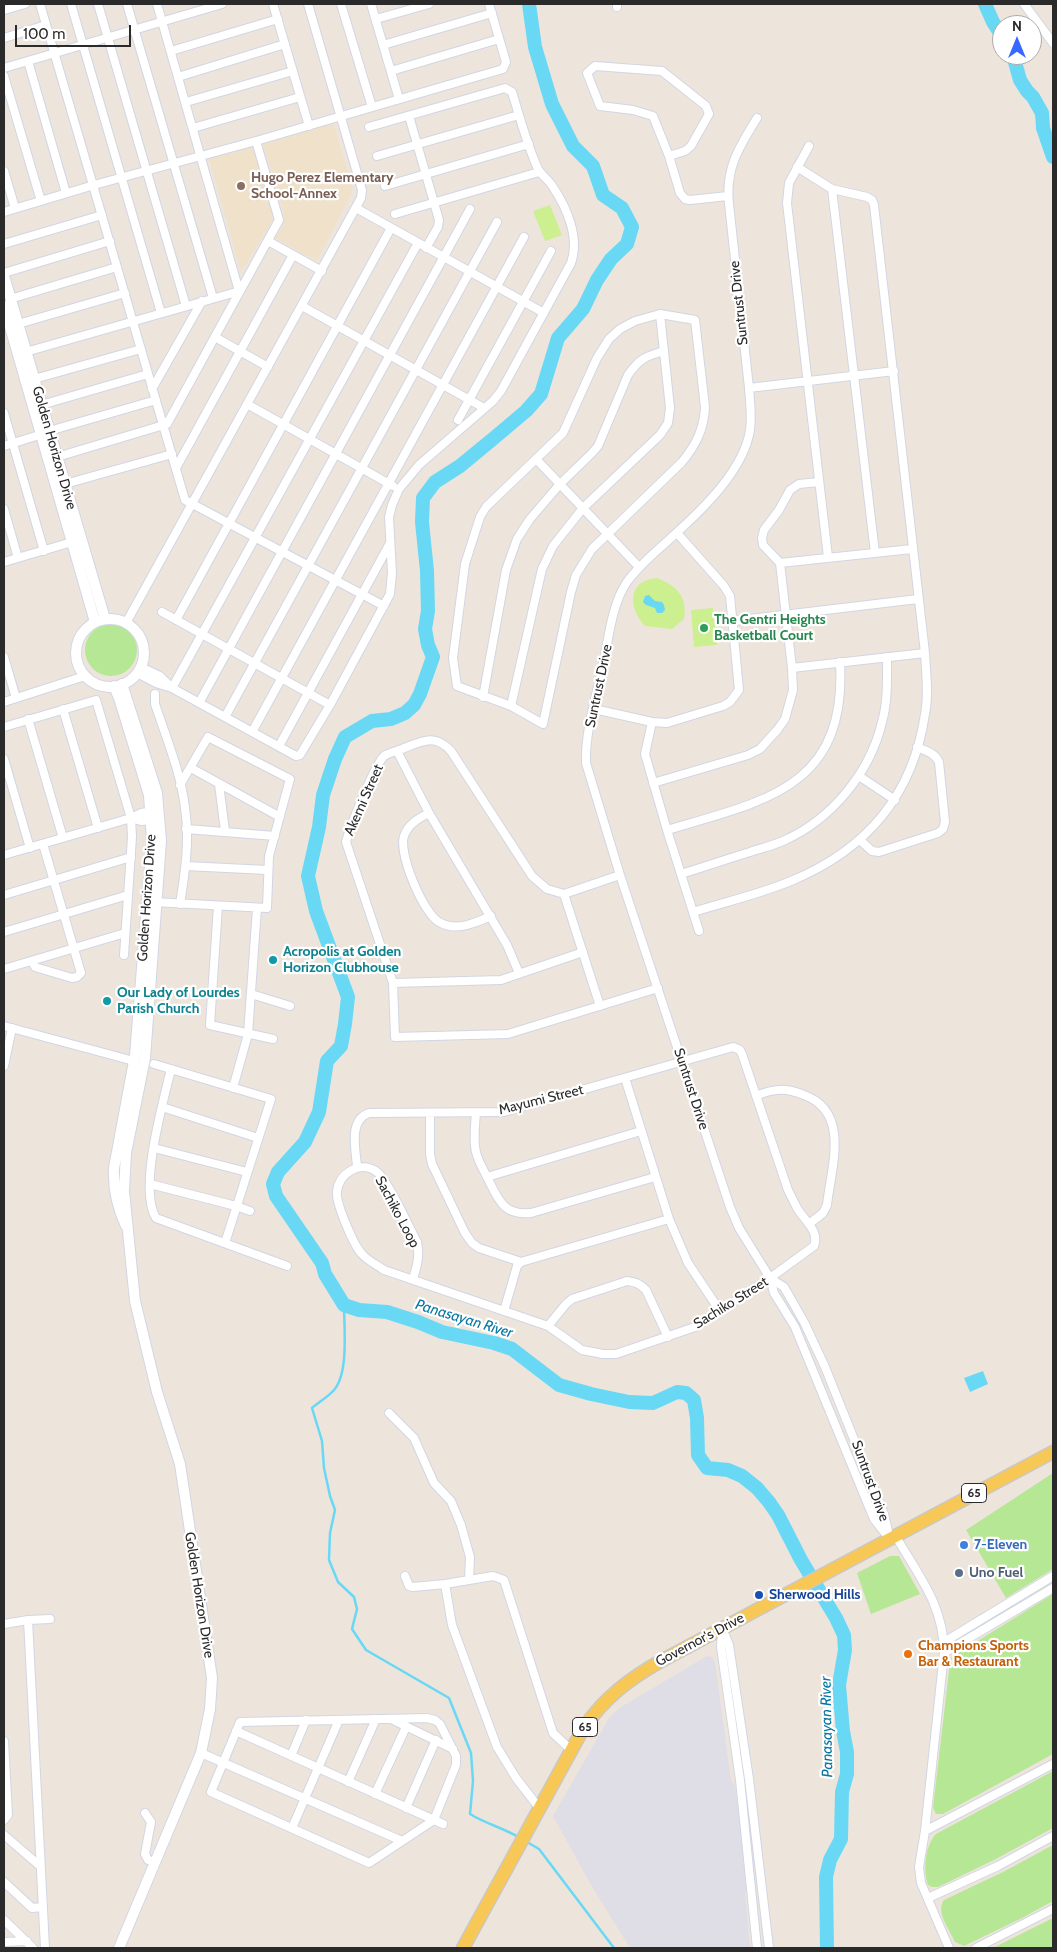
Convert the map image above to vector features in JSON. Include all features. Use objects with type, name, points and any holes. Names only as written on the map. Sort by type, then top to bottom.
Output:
[{"type":"main road","name":"Governor's Drive","points":[[463,1948],[571,1750],[596,1711],[622,1685],[660,1660],[1053,1452]]},
{"type":"street","points":[[4,10],[25,4]]},
{"type":"street","points":[[40,4],[185,500],[384,606]]},
{"type":"street","points":[[71,4],[161,313]]},
{"type":"street","points":[[98,4],[186,306]]},
{"type":"street","points":[[127,4],[213,298]]},
{"type":"street","points":[[157,4],[240,291]]},
{"type":"street","points":[[4,68],[222,4]]},
{"type":"street","points":[[273,4],[309,126]]},
{"type":"street","points":[[126,623],[361,198],[362,190],[308,4]]},
{"type":"street","points":[[342,4],[372,107]]},
{"type":"street","points":[[371,4],[399,99]]},
{"type":"street","points":[[376,19],[429,4]]},
{"type":"street","points":[[4,212],[503,69],[506,62],[489,4]]},
{"type":"street","points":[[1024,4],[1053,42]]},
{"type":"street","points":[[383,45],[492,13]]},
{"type":"street","points":[[171,51],[278,20]]},
{"type":"street","points":[[4,38],[46,25]]},
{"type":"street","points":[[1046,34],[1053,28]]},
{"type":"street","points":[[391,71],[499,39]]},
{"type":"street","points":[[178,77],[285,44]]},
{"type":"street","points":[[28,61],[66,193]]},
{"type":"street","points":[[669,156],[685,151],[696,140],[709,114],[706,106],[662,71],[595,66],[590,68],[587,72],[600,106],[644,112],[653,116],[669,156],[680,193],[685,199],[728,196]]},
{"type":"street","points":[[186,102],[292,71]]},
{"type":"street","points":[[4,76],[41,201]]},
{"type":"street","points":[[139,670],[156,683],[172,688],[296,756],[300,755],[330,705],[390,594],[392,585],[389,517],[399,489],[419,465],[501,391],[571,263],[574,249],[570,224],[552,186],[540,172],[528,144],[512,92],[505,88],[369,127]]},
{"type":"street","points":[[193,128],[300,97]]},
{"type":"street","points":[[377,156],[519,115]]},
{"type":"street","points":[[409,116],[439,216],[439,224],[426,248]]},
{"type":"street","name":"Suntrust Drive","points":[[757,118],[740,146],[730,172],[728,196],[749,388],[750,430],[738,461],[717,492],[677,533],[639,567],[626,584],[618,602],[594,709],[586,745],[586,763],[620,875],[730,1207],[750,1248],[770,1278],[774,1293],[795,1327],[874,1519],[892,1537]]},
{"type":"street","points":[[57,457],[167,424],[278,223],[278,216],[256,141]]},
{"type":"street","points":[[385,186],[528,144]]},
{"type":"street","points":[[808,146],[789,183],[787,203],[828,558]]},
{"type":"street","points":[[693,912],[790,881],[818,868],[860,840],[895,800],[917,747],[925,714],[927,695],[925,653],[874,206],[872,200],[867,197],[832,188],[797,167]]},
{"type":"street","points":[[4,171],[15,208]]},
{"type":"street","points":[[395,214],[540,172]]},
{"type":"street","points":[[832,188],[875,553]]},
{"type":"street","points":[[356,208],[544,313]]},
{"type":"street","points":[[198,703],[470,210]]},
{"type":"street","points":[[4,244],[102,215]]},
{"type":"street","points":[[226,717],[497,222]]},
{"type":"street","points":[[176,620],[392,228]]},
{"type":"street","points":[[252,732],[524,237]]},
{"type":"street","points":[[4,274],[110,241]]},
{"type":"street","points":[[268,241],[322,271]]},
{"type":"street","points":[[172,688],[418,243]]},
{"type":"street","points":[[458,420],[524,302],[550,251]]},
{"type":"street","points":[[176,468],[293,256]]},
{"type":"street","points":[[7,302],[117,267]]},
{"type":"street","name":"Golden Horizon Drive","points":[[4,274],[7,302],[72,542],[100,620]]},
{"type":"street","points":[[22,353],[240,291]]},
{"type":"street","points":[[18,324],[125,293]]},
{"type":"street","points":[[152,389],[202,301]]},
{"type":"street","name":"Golden Horizon Drive","points":[[7,302],[18,324],[22,353],[34,379],[42,405],[65,484],[100,620]]},
{"type":"street","points":[[302,306],[484,408]]},
{"type":"street","points":[[512,706],[542,569],[553,546],[583,508],[665,428],[670,416],[660,314]]},
{"type":"street","points":[[660,314],[695,320],[705,407],[704,420],[696,443],[682,462],[607,534],[584,559],[576,575],[571,592],[543,724],[512,706],[457,686],[454,658],[465,564],[480,517],[486,507],[536,459],[556,441],[568,425],[597,358],[609,339],[635,321],[660,314]]},
{"type":"street","points":[[215,337],[268,366]]},
{"type":"street","points":[[34,379],[141,348]]},
{"type":"street","points":[[483,696],[506,570],[511,554],[523,529],[560,484],[598,446],[628,374],[647,356],[664,351]]},
{"type":"street","points":[[749,388],[894,372]]},
{"type":"street","points":[[42,405],[148,374]]},
{"type":"street","points":[[49,431],[156,400]]},
{"type":"street","points":[[248,404],[399,489]]},
{"type":"street","points":[[4,413],[44,551]]},
{"type":"street","points":[[4,446],[36,436]]},
{"type":"street","points":[[65,484],[172,454]]},
{"type":"street","points":[[536,459],[639,567]]},
{"type":"street","points":[[653,783],[733,761],[760,749],[770,740],[785,719],[793,690],[780,563],[763,545],[762,538],[764,530],[779,510],[790,490],[799,484],[819,482]]},
{"type":"street","points":[[4,509],[7,531],[18,558]]},
{"type":"street","points":[[594,709],[652,722],[667,723],[723,706],[736,695],[740,684],[730,596],[724,586],[677,533]]},
{"type":"street","points":[[4,562],[72,542]]},
{"type":"street","points":[[279,746],[390,546]]},
{"type":"street","points":[[780,563],[912,549]]},
{"type":"street","points":[[733,621],[918,599]]},
{"type":"street","points":[[162,612],[330,705]]},
{"type":"street","points":[[116,619],[126,623],[135,630],[141,639],[144,656],[139,670],[118,685],[101,686],[85,676],[76,659],[76,646],[85,629],[100,620],[116,619]]},
{"type":"street","points":[[792,668],[925,653]]},
{"type":"street","points":[[4,657],[16,698]]},
{"type":"street","points":[[681,874],[782,842],[803,830],[832,808],[860,776],[871,755],[882,722],[887,690],[888,657]]},
{"type":"street","points":[[666,830],[744,808],[772,796],[801,778],[825,747],[833,727],[841,686],[840,662]]},
{"type":"street","points":[[4,702],[85,676]]},
{"type":"street","name":"Golden Horizon Drive","points":[[118,685],[152,774],[156,816],[152,841],[153,902],[145,1058],[124,1167],[124,1191],[135,1301],[157,1392],[180,1464],[212,1678],[210,1709],[201,1753],[119,1948]]},
{"type":"street","points":[[154,694],[155,704],[186,808],[186,866],[180,904]]},
{"type":"street","points":[[4,726],[96,700],[131,818],[131,857],[124,955]]},
{"type":"street","points":[[63,709],[98,828]]},
{"type":"street","points":[[28,719],[63,838]]},
{"type":"street","points":[[652,722],[645,754],[666,830],[699,930]]},
{"type":"street","points":[[153,902],[266,908],[267,870],[290,779],[208,736],[180,785]]},
{"type":"street","name":"Akemi Street","points":[[564,894],[547,889],[532,876],[444,743],[432,740],[422,741],[384,756],[377,766],[349,829],[346,842],[393,983],[395,1037],[508,1034],[600,1006]]},
{"type":"street","points":[[860,840],[872,851],[885,852],[938,833],[943,829],[945,822],[939,762],[932,753],[917,747]]},
{"type":"street","points":[[397,751],[429,813],[507,945],[519,973]]},
{"type":"street","points":[[4,759],[30,848]]},
{"type":"street","points":[[191,768],[280,817]]},
{"type":"street","points":[[860,776],[895,800]]},
{"type":"street","points":[[219,784],[225,831]]},
{"type":"street","points":[[4,856],[131,818],[141,813],[156,816]]},
{"type":"street","points":[[429,813],[413,821],[404,835],[403,848],[405,860],[427,910],[440,922],[455,926],[471,925],[490,916]]},
{"type":"street","points":[[186,829],[275,836]]},
{"type":"street","points":[[32,960],[34,967],[72,978],[77,977],[81,973],[44,844]]},
{"type":"street","points":[[4,895],[131,857]]},
{"type":"street","points":[[186,866],[267,870]]},
{"type":"street","points":[[620,875],[564,894],[600,1006],[658,988]]},
{"type":"street","points":[[4,932],[128,895]]},
{"type":"street","name":"Golden Horizon Drive","points":[[129,1231],[118,1210],[114,1177],[116,1152],[134,1061],[153,902]]},
{"type":"street","points":[[218,906],[210,1024],[273,1039]]},
{"type":"street","points":[[233,1088],[248,1034],[257,908]]},
{"type":"street","points":[[4,969],[125,933]]},
{"type":"street","points":[[393,983],[501,980],[583,952]]},
{"type":"street","points":[[251,994],[290,1006]]},
{"type":"street","points":[[4,1026],[134,1061]]},
{"type":"street","points":[[4,1066],[12,1028]]},
{"type":"street","name":"Mayumi Street","points":[[357,1167],[356,1126],[363,1115],[369,1113],[504,1112],[729,1047],[737,1048],[742,1054],[756,1096]]},
{"type":"street","points":[[154,1064],[271,1100],[225,1243]]},
{"type":"street","points":[[171,1069],[150,1165],[153,1214],[156,1218],[287,1266]]},
{"type":"street","points":[[625,1078],[669,1219],[688,1263],[720,1311]]},
{"type":"street","points":[[777,1089],[790,1090],[810,1097],[823,1107],[830,1117],[835,1140],[827,1205],[823,1213],[809,1224],[788,1190],[756,1096],[777,1089]]},
{"type":"street","points":[[162,1108],[258,1138]]},
{"type":"street","points":[[476,1113],[475,1151],[498,1200],[506,1208],[516,1213],[531,1213],[655,1177]]},
{"type":"street","points":[[430,1114],[430,1154],[432,1164],[465,1233],[472,1243],[480,1248],[521,1262]]},
{"type":"street","points":[[487,1177],[641,1131]]},
{"type":"street","points":[[154,1148],[247,1172]]},
{"type":"street","name":"Sachiko Loop","points":[[357,1167],[372,1169],[382,1177],[417,1242],[419,1252],[418,1264],[413,1279],[384,1270],[371,1262],[361,1254],[352,1236],[337,1198],[337,1191],[348,1172],[357,1167]]},
{"type":"street","points":[[150,1184],[250,1211]]},
{"type":"street","points":[[504,1311],[517,1266],[521,1262],[669,1219]]},
{"type":"street","name":"Sachiko Street","points":[[413,1279],[548,1326],[582,1350],[603,1354],[616,1354],[695,1328],[770,1278],[814,1246],[816,1241],[815,1235],[809,1224]]},
{"type":"street","name":"Suntrust Drive","points":[[770,1278],[784,1287],[826,1367],[892,1537]]},
{"type":"street","points":[[548,1326],[572,1299],[627,1281],[640,1284],[646,1290],[668,1337]]},
{"type":"street","points":[[389,1414],[414,1438],[434,1483],[451,1501],[461,1524],[470,1557],[469,1580]]},
{"type":"street","points":[[892,1537],[934,1603],[942,1625],[944,1653],[925,1831],[919,1867],[921,1883],[949,1948]]},
{"type":"street","points":[[405,1576],[409,1586],[413,1587],[493,1576],[504,1580],[553,1733],[571,1750]]},
{"type":"street","points":[[944,1642],[1053,1576]]},
{"type":"street","points":[[445,1584],[452,1625],[497,1747],[537,1812]]},
{"type":"street","points":[[944,1653],[1053,1588]]},
{"type":"street","points":[[4,1624],[50,1619]]},
{"type":"street","points":[[28,1620],[45,1948]]},
{"type":"street","points":[[722,1628],[721,1647],[740,1780],[757,1948]]},
{"type":"street","points":[[722,1628],[729,1646],[748,1769],[769,1948]]},
{"type":"street","points":[[389,1718],[454,1749]]},
{"type":"street","points":[[427,1718],[435,1720],[440,1724],[454,1749],[456,1765],[434,1820],[369,1863],[211,1792],[240,1722],[376,1719],[427,1718]]},
{"type":"street","points":[[348,1782],[376,1719]]},
{"type":"street","points":[[291,1756],[306,1720]]},
{"type":"street","points":[[292,1828],[339,1720]]},
{"type":"street","points":[[375,1794],[406,1726]]},
{"type":"street","points":[[236,1731],[443,1824]]},
{"type":"street","points":[[406,1808],[436,1740]]},
{"type":"street","points":[[4,1741],[8,1815],[4,1820]]},
{"type":"street","points":[[201,1753],[402,1841]]},
{"type":"street","points":[[925,1831],[1053,1764]]},
{"type":"street","points":[[145,1813],[151,1822],[145,1854],[146,1858],[154,1862]]},
{"type":"street","points":[[4,1835],[40,1866]]},
{"type":"street","points":[[928,1898],[998,1866],[1053,1836]]},
{"type":"street","points":[[4,1882],[32,1908],[43,1907]]},
{"type":"street","points":[[976,1948],[1053,1909]]},
{"type":"street","points":[[4,1920],[33,1948]]},
{"type":"street","points":[[4,1942],[26,1941]]},
{"type":"shaded area","points":[[333,122],[352,186],[352,192],[317,261],[275,238],[283,225],[284,213],[263,144]]},
{"type":"shaded area","name":"Hugo Perez Elementary School-Annex","points":[[253,146],[274,218],[241,272],[209,158]]},
{"type":"shaded area","points":[[707,1656],[712,1657],[715,1662],[731,1781],[735,1786],[749,1890],[745,1893],[750,1948],[630,1948],[591,1885],[553,1816],[609,1718],[618,1709]]},
{"type":"green space","points":[[550,205],[562,235],[545,241],[533,211]]},
{"type":"green space","points":[[657,578],[680,593],[684,604],[684,619],[672,629],[645,626],[635,611],[633,596],[636,589],[647,580]]},
{"type":"green space","name":"The Gentri Heights Basketball Court","points":[[713,608],[717,645],[694,647],[691,610]]},
{"type":"green space","points":[[111,624],[125,628],[133,636],[137,650],[133,664],[125,672],[111,676],[97,672],[89,664],[85,650],[89,636],[97,628]]},
{"type":"green space","points":[[1053,1473],[1053,1569],[1006,1598],[966,1530]]},
{"type":"green space","points":[[890,1556],[899,1556],[920,1594],[871,1614],[857,1573]]},
{"type":"green space","points":[[1053,1594],[1053,1754],[943,1814],[936,1814],[933,1808],[952,1657]]},
{"type":"green space","points":[[1053,1771],[1053,1828],[996,1859],[938,1887],[928,1885],[926,1879],[927,1851],[929,1844],[936,1834]]},
{"type":"green space","points":[[1053,1845],[1053,1901],[964,1946],[955,1942],[942,1915],[941,1910],[944,1900],[1003,1872]]},
{"type":"green space","points":[[1053,1918],[1053,1948],[993,1948]]},
{"type":"water","points":[[649,595],[655,601],[662,602],[665,610],[662,613],[657,613],[655,608],[643,602],[645,596]]},
{"type":"water","points":[[983,1371],[988,1384],[970,1392],[964,1378]]},
{"type":"waterway","name":"Panasayan River","points":[[529,4],[535,47],[552,104],[573,146],[593,166],[603,195],[622,208],[632,227],[627,244],[611,259],[597,280],[583,309],[558,338],[541,394],[526,411],[494,438],[460,466],[435,482],[423,498],[422,522],[427,571],[428,611],[425,629],[428,645],[433,657],[420,694],[414,705],[405,713],[391,719],[372,721],[345,737],[335,759],[323,795],[319,827],[308,876],[316,911],[348,997],[345,1024],[341,1046],[327,1061],[319,1112],[305,1142],[278,1172],[273,1184],[276,1196],[322,1263],[325,1274],[344,1305],[359,1310],[387,1312],[442,1332],[494,1343],[512,1349],[559,1385],[591,1394],[629,1402],[653,1403],[677,1392],[686,1393],[694,1400],[697,1418],[698,1455],[707,1468],[728,1470],[742,1476],[757,1488],[769,1502],[844,1635],[845,1650],[839,1685],[847,1752],[847,1774],[842,1792],[841,1839],[830,1860],[826,1877],[827,1948]]},
{"type":"waterway","points":[[985,4],[992,20]]},
{"type":"waterway","points":[[1016,65],[1020,80],[1042,113],[1043,128],[1053,157]]},
{"type":"waterway","points":[[344,1305],[345,1349],[342,1373],[334,1390],[312,1408],[322,1441],[324,1468],[335,1510],[330,1533],[329,1560],[338,1582],[354,1597],[357,1609],[352,1629],[366,1650],[449,1698],[471,1753],[473,1781],[470,1814],[520,1838]]},
{"type":"waterway","points":[[527,1842],[539,1849],[614,1948]]},
{"type":"place","name":"Hugo Perez Elementary School-Annex","points":[[241,186]]},
{"type":"place","name":"The Gentri Heights Basketball Court","points":[[704,628]]},
{"type":"place","name":"Acropolis at Golden Horizon Clubhouse","points":[[273,960]]},
{"type":"place","name":"Our Lady of Lourdes Parish Church","points":[[107,1001]]},
{"type":"place","name":"7-Eleven","points":[[964,1545]]},
{"type":"place","name":"Uno Fuel","points":[[959,1573]]},
{"type":"place","name":"Sherwood Hills","points":[[759,1595]]},
{"type":"place","name":"Champions Sports Bar & Restaurant","points":[[908,1654]]}]
